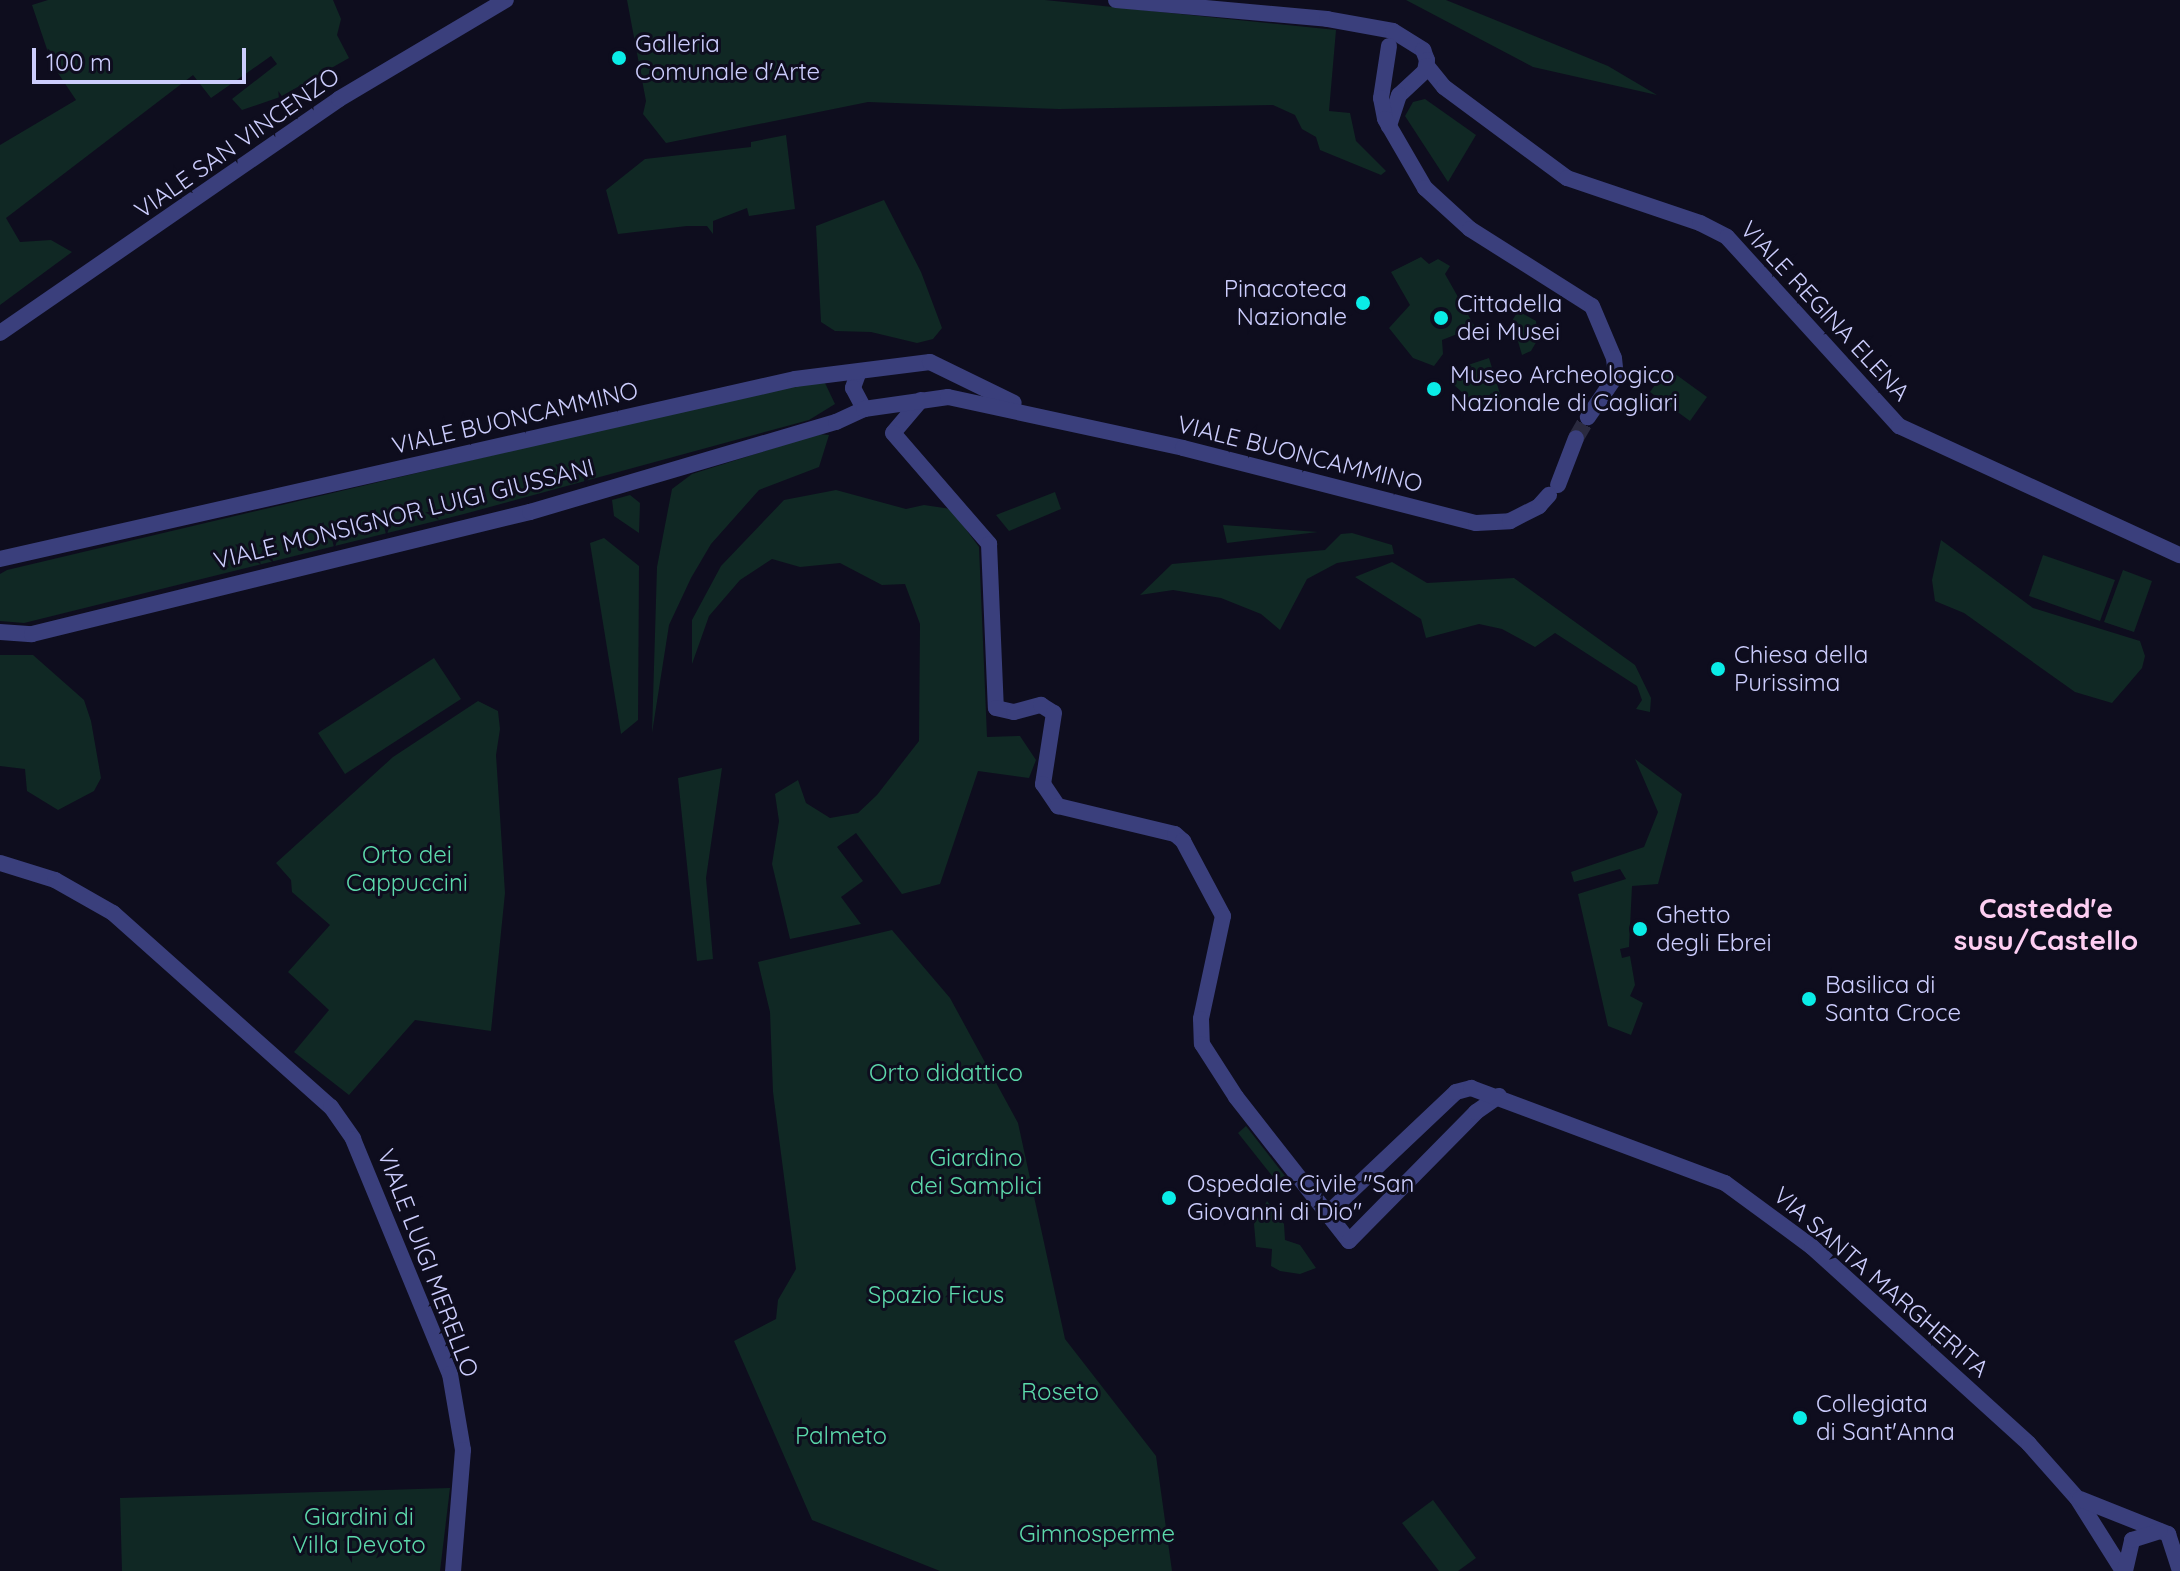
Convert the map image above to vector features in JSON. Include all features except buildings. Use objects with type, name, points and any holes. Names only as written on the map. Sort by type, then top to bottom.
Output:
[{"type":"street","name":"VIALE SAN VINCENZO","points":[[0,333],[339,99],[506,0]]},
{"type":"street","points":[[1120,0],[1186,4],[1375,26],[1426,55],[1434,78],[1394,104]]},
{"type":"street","points":[[1375,26],[1397,72],[1413,78],[1394,104],[1389,127]]},
{"type":"street","points":[[1413,45],[1390,58],[1381,98],[1389,127],[1425,188],[1449,214],[1592,306],[1614,358],[1616,376],[1588,417]]},
{"type":"street","name":"VIALE REGINA ELENA","points":[[1413,78],[1434,78],[1567,178],[1700,223],[1727,237],[1899,426],[2180,555]]},
{"type":"street","name":"VIALE BUONCAMMINO","points":[[0,559],[18,559],[795,379],[858,374],[930,362],[1033,412]]},
{"type":"street","points":[[858,374],[853,388],[864,409]]},
{"type":"street","points":[[948,397],[968,380]]},
{"type":"street","name":"VIALE BUONCAMMINO","points":[[864,409],[948,397],[1033,412],[1476,523],[1510,521],[1539,506],[1554,490],[1576,438]]},
{"type":"street","points":[[921,400],[893,433],[989,544],[993,698],[1004,712],[1041,705],[1054,713],[1043,770],[1047,795],[1058,806],[1164,831],[1183,841],[1217,900],[1222,924],[1201,1019],[1202,1044],[1326,1215],[1349,1241],[1476,1112],[1499,1096]]},
{"type":"street","name":"VIALE MONSIGNOR LUIGI GIUSSANI","points":[[0,632],[32,634],[530,512],[836,422],[864,409]]},
{"type":"street","points":[[0,567],[18,559]]},
{"type":"street","name":"VIALE LUIGI MERELLO","points":[[0,863],[55,880],[113,913],[331,1107],[353,1139],[450,1374],[463,1450],[453,1571]]},
{"type":"street","name":"VIA SANTA MARGHERITA","points":[[1326,1215],[1456,1092],[1471,1088],[1725,1183],[1775,1217],[2029,1444],[2077,1498],[2124,1571]]},
{"type":"street","points":[[2077,1498],[2161,1531],[2173,1539],[2180,1571]]},
{"type":"street","points":[[2124,1571],[2132,1540],[2161,1531]]},
{"type":"green space","points":[[48,0],[333,0],[341,19],[337,35],[349,58],[280,97],[242,110],[232,99],[277,64],[271,56],[211,98],[193,75],[6,218],[20,242],[51,240],[72,252],[0,305],[0,145],[76,100],[52,64],[32,5]]},
{"type":"green space","points":[[627,0],[1045,0],[1336,30],[1329,111],[1350,113],[1356,141],[1386,171],[1381,175],[1320,150],[1316,137],[1302,129],[1295,115],[1273,105],[1059,109],[868,102],[666,143],[643,114],[646,101]]},
{"type":"green space","points":[[1406,0],[1446,0],[1608,66],[1657,95],[1533,67]]},
{"type":"green space","points":[[1425,99],[1476,135],[1448,182],[1405,116],[1413,102]]},
{"type":"green space","points":[[786,135],[795,209],[749,216],[747,208],[713,221],[713,234],[707,226],[687,226],[618,234],[606,190],[645,159],[751,147],[751,142]]},
{"type":"green space","points":[[884,200],[921,272],[942,328],[933,339],[917,343],[871,332],[835,331],[821,322],[816,226]]},
{"type":"green space","points":[[1421,257],[1429,264],[1438,259],[1450,266],[1445,274],[1475,327],[1442,340],[1443,354],[1434,366],[1413,358],[1389,328],[1410,305],[1391,272]]},
{"type":"green space","points":[[1518,311],[1536,321],[1538,339],[1531,351],[1522,355],[1512,321]]},
{"type":"green space","points":[[1489,358],[1501,397],[1496,405],[1477,406],[1453,384],[1468,365]]},
{"type":"green space","points":[[1667,368],[1707,397],[1690,421],[1650,392]]},
{"type":"green space","points":[[825,383],[835,404],[809,420],[464,514],[24,623],[0,621],[0,574],[7,570],[789,385]]},
{"type":"green space","points":[[818,434],[829,435],[819,467],[759,490],[711,544],[691,578],[669,625],[652,733],[657,567],[672,489],[692,474]]},
{"type":"green space","points":[[836,490],[906,509],[924,505],[951,509],[979,547],[987,737],[1020,736],[1036,760],[1029,778],[978,771],[940,884],[902,894],[856,833],[837,847],[863,881],[841,897],[861,924],[790,939],[772,864],[779,821],[775,794],[798,780],[806,803],[830,818],[858,813],[877,795],[919,741],[920,624],[905,584],[882,585],[840,563],[800,567],[772,559],[740,580],[709,616],[692,664],[692,620],[721,566],[784,500]]},
{"type":"green space","points":[[1055,492],[1061,509],[1009,531],[996,515]]},
{"type":"green space","points":[[630,495],[640,503],[639,533],[614,516],[612,500]]},
{"type":"green space","points":[[1223,525],[1318,532],[1227,543]]},
{"type":"green space","points":[[1352,533],[1392,545],[1394,554],[1337,563],[1307,579],[1280,630],[1261,614],[1221,598],[1173,590],[1140,595],[1172,564],[1325,550],[1341,534]]},
{"type":"green space","points":[[604,538],[639,566],[638,720],[621,734],[590,543]]},
{"type":"green space","points":[[1941,540],[2033,608],[2140,641],[2145,656],[2142,668],[2112,703],[2075,692],[1964,613],[1935,601],[1932,580]]},
{"type":"green space","points":[[2043,555],[2115,580],[2100,621],[2029,596]]},
{"type":"green space","points":[[1392,562],[1427,583],[1514,578],[1635,665],[1651,698],[1650,712],[1636,709],[1642,700],[1637,686],[1555,633],[1535,647],[1502,629],[1479,624],[1426,638],[1421,619],[1355,577]]},
{"type":"green space","points":[[2123,570],[2152,581],[2134,632],[2104,622]]},
{"type":"green space","points":[[0,655],[33,655],[84,700],[101,778],[94,791],[58,810],[27,791],[25,769],[0,766]]},
{"type":"green space","points":[[434,658],[461,699],[345,774],[318,733]]},
{"type":"green space","name":"Orto dei Cappuccini","points":[[478,701],[498,711],[500,729],[496,755],[505,893],[491,1031],[415,1020],[349,1095],[294,1052],[329,1010],[288,972],[330,925],[292,892],[291,880],[276,863],[393,757]]},
{"type":"green space","points":[[1635,759],[1682,794],[1658,884],[1632,886],[1629,947],[1620,949],[1622,958],[1630,956],[1635,985],[1630,996],[1643,1003],[1631,1035],[1608,1026],[1578,894],[1626,879],[1620,869],[1574,882],[1571,872],[1644,847],[1658,812]]},
{"type":"green space","points":[[722,768],[706,878],[713,959],[697,961],[678,778]]},
{"type":"green space","points":[[892,930],[950,998],[1018,1123],[1065,1339],[1156,1456],[1172,1571],[940,1571],[812,1520],[734,1341],[776,1319],[778,1300],[796,1269],[773,1092],[770,1012],[758,962]]},
{"type":"green space","points":[[1246,1126],[1285,1176],[1277,1182],[1238,1133]]},
{"type":"green space","points":[[1267,1201],[1284,1224],[1285,1240],[1300,1245],[1316,1268],[1300,1274],[1280,1271],[1271,1266],[1272,1249],[1256,1247],[1254,1224]]},
{"type":"green space","name":"Giardini di Villa Devoto","points":[[450,1488],[440,1571],[122,1571],[120,1498]]},
{"type":"green space","points":[[1433,1500],[1476,1558],[1458,1571],[1439,1571],[1402,1523]]},
{"type":"tunnel","points":[[1576,438],[1588,417]]},
{"type":"place","name":"Galleria Comunale d'Arte","points":[[619,58]]},
{"type":"place","name":"Pinacoteca Nazionale","points":[[1363,303]]},
{"type":"place","name":"Cittadella dei Musei","points":[[1441,318]]},
{"type":"place","name":"Museo Archeologico Nazionale di Cagliari","points":[[1434,389]]},
{"type":"place","name":"Chiesa della Purissima","points":[[1718,669]]},
{"type":"place","name":"Ghetto degli Ebrei","points":[[1640,929]]},
{"type":"place","name":"Basilica di Santa Croce","points":[[1809,999]]},
{"type":"place","name":"Ospedale Civile \"San Giovanni di Dio\"","points":[[1169,1198]]},
{"type":"place","name":"Collegiata di Sant'Anna","points":[[1800,1418]]},
{"type":"district","name":"Castedd'e susu/Castello","points":[[2046,924]]},
{"type":"park label","name":"Orto didattico","points":[[946,1073]]},
{"type":"park label","name":"Giardino dei Samplici","points":[[976,1172]]},
{"type":"park label","name":"Spazio Ficus","points":[[936,1295]]},
{"type":"park label","name":"Roseto","points":[[1060,1392]]},
{"type":"park label","name":"Palmeto","points":[[841,1436]]},
{"type":"park label","name":"Gimnosperme","points":[[1097,1534]]}]
